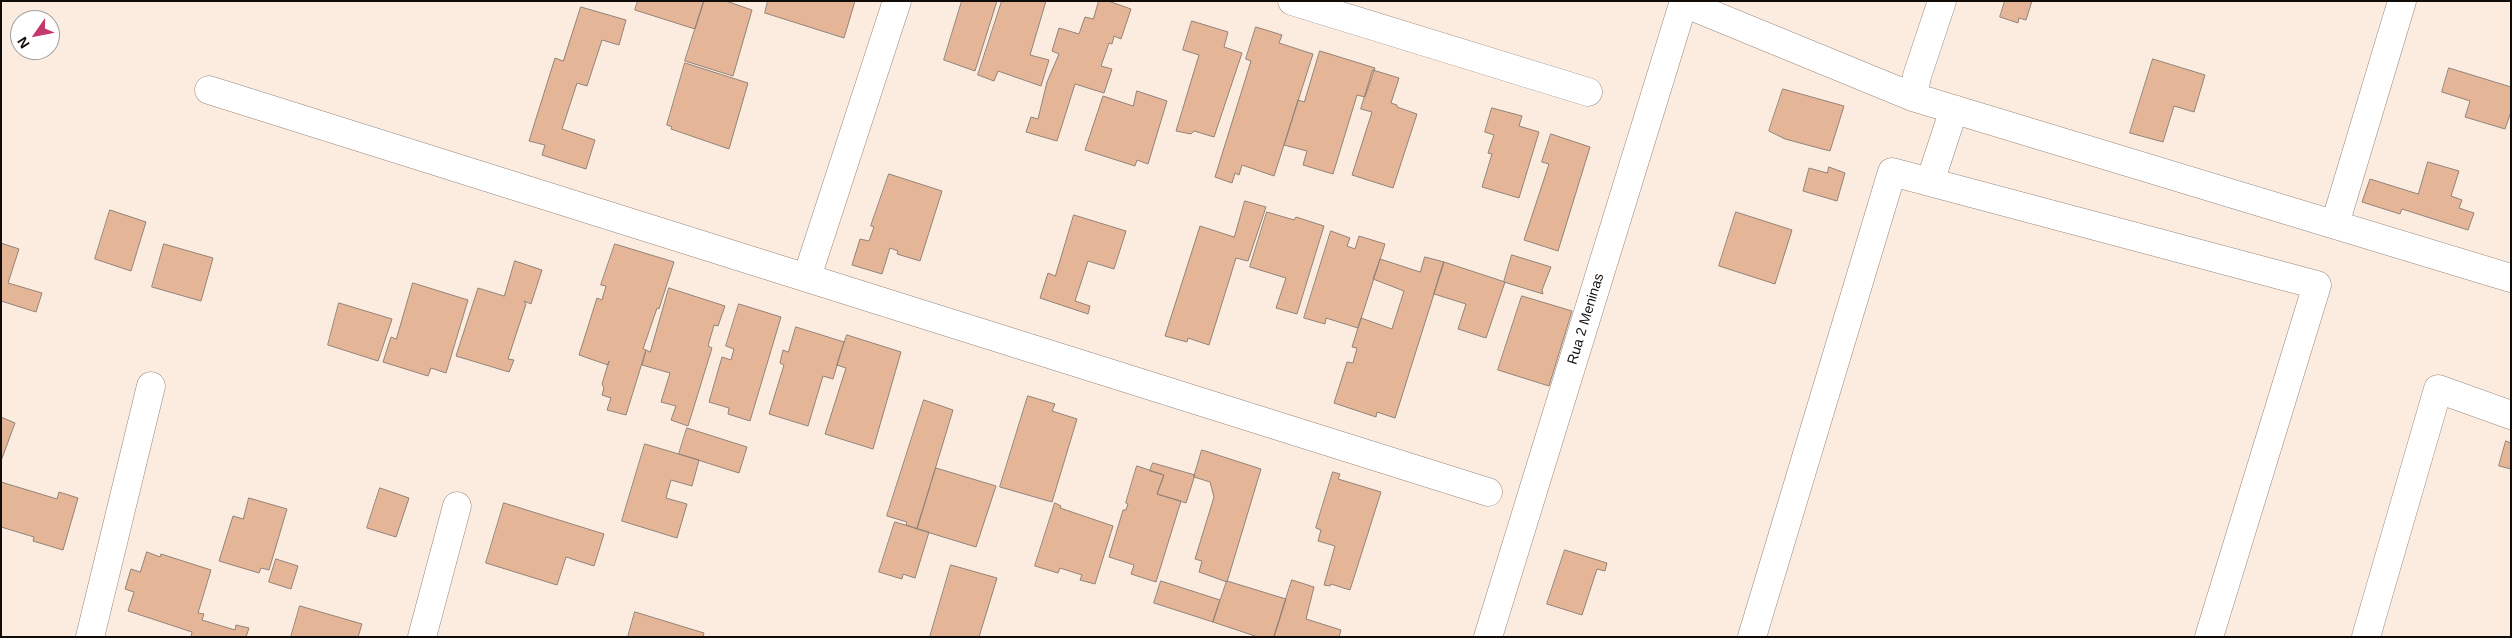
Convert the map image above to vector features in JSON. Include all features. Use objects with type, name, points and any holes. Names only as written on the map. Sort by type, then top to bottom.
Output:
[{"type":"street","points":[[807,277],[897,1]]},
{"type":"street","points":[[1292,1],[1588,92]]},
{"type":"street","points":[[1913,97],[1917,76],[1942,1]]},
{"type":"street","points":[[2335,224],[2402,1]]},
{"type":"street","points":[[1684,2],[1913,97],[2511,278]]},
{"type":"street","name":"Rua 2 Meninas","points":[[1488,637],[1684,2]]},
{"type":"street","points":[[209,90],[1488,492]]},
{"type":"street","points":[[1930,182],[1954,109]]},
{"type":"street","points":[[1752,637],[1892,172],[2317,285],[2208,637]]},
{"type":"street","points":[[90,637],[150,386]]},
{"type":"street","points":[[2366,637],[2438,389],[2511,415]]},
{"type":"street","points":[[422,637],[457,506]]},
{"type":"building","points":[[638,1],[704,1],[695,29],[635,10]]},
{"type":"building","points":[[704,1],[726,1],[752,10],[733,76],[685,61]]},
{"type":"building","points":[[768,1],[855,1],[844,38],[765,13]]},
{"type":"building","points":[[962,1],[997,1],[975,71],[944,60]]},
{"type":"building","points":[[1002,1],[1046,1],[1030,55],[1049,60],[1041,86],[998,71],[994,81],[978,75]]},
{"type":"building","points":[[1099,1],[1108,1],[1131,9],[1121,39],[1114,36],[1112,44],[1109,43],[1101,66],[1112,69],[1104,93],[1075,84],[1057,141],[1026,132],[1031,117],[1038,119],[1047,82],[1059,54],[1052,51],[1059,28],[1079,34],[1085,17],[1093,19]]},
{"type":"building","points":[[2005,1],[2032,1],[2026,20],[2019,18],[2018,23],[2000,17]]},
{"type":"building","points":[[581,7],[626,20],[619,45],[602,40],[587,86],[577,83],[562,129],[595,140],[586,169],[542,155],[545,145],[529,141],[555,58],[563,61]]},
{"type":"building","points":[[1192,21],[1228,32],[1224,47],[1242,53],[1214,137],[1194,131],[1191,134],[1176,131],[1199,55],[1183,50]]},
{"type":"building","points":[[1256,27],[1282,35],[1279,43],[1313,54],[1274,176],[1242,165],[1239,175],[1235,173],[1232,183],[1215,177],[1251,61],[1246,59]]},
{"type":"building","points":[[1320,51],[1375,68],[1365,97],[1357,95],[1333,174],[1303,165],[1307,151],[1284,145],[1298,100],[1304,102]]},
{"type":"building","points":[[2153,59],[2205,75],[2194,112],[2174,106],[2163,142],[2130,133]]},
{"type":"building","points":[[685,63],[748,83],[729,149],[671,129],[672,127],[667,125]]},
{"type":"building","points":[[2449,68],[2511,87],[2511,112],[2505,129],[2465,117],[2470,101],[2442,92]]},
{"type":"building","points":[[1373,70],[1399,78],[1391,103],[1417,114],[1393,188],[1352,175],[1372,112],[1361,109]]},
{"type":"building","points":[[1783,89],[1844,106],[1830,151],[1785,139],[1769,131]]},
{"type":"building","points":[[1137,91],[1167,101],[1148,164],[1137,160],[1135,166],[1085,150],[1103,96],[1133,106]]},
{"type":"building","points":[[1492,108],[1522,116],[1519,126],[1539,132],[1519,198],[1482,187],[1492,154],[1488,153],[1494,135],[1485,132]]},
{"type":"building","points":[[1551,134],[1590,147],[1558,251],[1524,240],[1549,164],[1542,162]]},
{"type":"building","points":[[2428,162],[2459,171],[2451,196],[2462,200],[2459,208],[2474,213],[2468,230],[2402,209],[2400,214],[2362,202],[2370,179],[2418,194]]},
{"type":"building","points":[[1829,167],[1845,173],[1837,201],[1803,191],[1809,168],[1827,173]]},
{"type":"building","points":[[889,174],[942,191],[920,261],[897,254],[898,251],[890,248],[882,274],[852,265],[860,239],[869,241],[874,227],[871,226]]},
{"type":"building","points":[[1245,201],[1266,207],[1248,261],[1236,258],[1209,345],[1188,338],[1187,342],[1165,336],[1200,226],[1234,237]]},
{"type":"building","points":[[110,210],[146,222],[131,271],[95,259]]},
{"type":"building","points":[[1267,212],[1294,220],[1296,217],[1324,226],[1297,314],[1276,308],[1286,278],[1250,267]]},
{"type":"building","points":[[1736,212],[1792,230],[1775,284],[1719,266]]},
{"type":"building","points":[[1074,215],[1126,231],[1114,269],[1088,261],[1075,301],[1090,306],[1088,314],[1040,298],[1048,273],[1055,276]]},
{"type":"building","points":[[1331,231],[1350,238],[1347,246],[1355,249],[1359,236],[1385,244],[1358,328],[1326,318],[1325,324],[1304,318]]},
{"type":"building","points":[[1,243],[19,249],[8,283],[42,293],[36,312],[1,301]]},
{"type":"building","points":[[164,244],[213,258],[201,301],[152,287]]},
{"type":"building","points":[[615,244],[674,262],[659,309],[657,308],[643,349],[646,350],[626,415],[607,410],[611,398],[602,395],[604,388],[602,384],[608,365],[579,355],[597,298],[602,300],[606,286],[601,285]]},
{"type":"building","points":[[1512,255],[1551,267],[1542,290],[1543,294],[1504,282]]},
{"type":"building","points":[[1425,257],[1444,262],[1395,418],[1377,412],[1376,417],[1334,403],[1347,362],[1353,363],[1357,348],[1352,347],[1361,318],[1392,329],[1404,291],[1373,279],[1380,259],[1420,272]]},
{"type":"building","points":[[515,261],[542,270],[531,304],[524,301],[526,304],[508,359],[514,360],[509,372],[456,356],[478,288],[504,296]]},
{"type":"building","points":[[1444,262],[1505,282],[1486,338],[1458,329],[1466,304],[1434,294]]},
{"type":"building","points":[[413,283],[468,300],[446,373],[431,368],[428,376],[383,362],[391,337],[396,339]]},
{"type":"building","points":[[669,288],[725,306],[718,326],[714,325],[708,346],[712,348],[688,426],[671,420],[676,406],[661,402],[670,373],[642,365],[646,350],[650,352]]},
{"type":"building","points":[[1522,296],[1572,311],[1549,386],[1498,370]]},
{"type":"building","points":[[339,303],[392,319],[378,361],[328,345]]},
{"type":"building","points":[[739,304],[781,317],[750,421],[728,414],[729,408],[709,402],[722,357],[731,360],[734,349],[726,346]]},
{"type":"building","points":[[796,327],[844,342],[833,379],[823,376],[808,426],[769,414],[784,365],[780,363],[783,350],[788,352]]},
{"type":"building","points":[[847,335],[901,352],[873,449],[825,434],[846,368],[837,365]]},
{"type":"building","points":[[1028,396],[1055,404],[1052,411],[1077,419],[1052,502],[1000,487]]},
{"type":"building","points":[[924,400],[953,410],[917,529],[906,525],[907,522],[887,516]]},
{"type":"building","points":[[1,417],[15,423],[1,461]]},
{"type":"building","points":[[687,428],[747,447],[739,473],[679,454]]},
{"type":"building","points":[[2506,441],[2511,443],[2511,469],[2499,466]]},
{"type":"building","points":[[645,444],[699,460],[692,486],[671,480],[666,498],[687,504],[677,538],[622,521]]},
{"type":"building","points":[[1202,450],[1261,469],[1227,582],[1199,572],[1202,561],[1195,559],[1214,497],[1210,482],[1194,477]]},
{"type":"building","points":[[1153,463],[1195,475],[1186,503],[1157,494],[1164,475],[1150,471]]},
{"type":"building","points":[[1137,466],[1164,475],[1157,494],[1181,501],[1156,582],[1131,574],[1134,565],[1109,557],[1123,510],[1126,510],[1128,504],[1126,503]]},
{"type":"building","points":[[936,468],[996,486],[976,547],[917,529]]},
{"type":"building","points":[[1333,472],[1340,474],[1338,479],[1381,492],[1350,590],[1331,584],[1330,586],[1324,585],[1335,546],[1318,541],[1321,530],[1316,528]]},
{"type":"building","points":[[1,482],[57,499],[59,492],[78,498],[63,550],[33,541],[34,537],[1,527]]},
{"type":"building","points":[[380,488],[409,498],[396,537],[367,528]]},
{"type":"building","points":[[249,498],[287,509],[269,570],[261,568],[259,573],[219,561],[233,516],[243,519]]},
{"type":"building","points":[[504,503],[604,534],[594,566],[566,557],[557,585],[486,563]]},
{"type":"building","points":[[1055,503],[1061,506],[1060,508],[1113,526],[1095,584],[1080,580],[1082,575],[1060,568],[1058,573],[1035,566]]},
{"type":"building","points":[[895,522],[929,532],[915,578],[903,574],[902,579],[879,572]]},
{"type":"building","points":[[1565,550],[1607,563],[1605,571],[1597,569],[1582,615],[1547,604]]},
{"type":"building","points":[[147,552],[160,557],[161,554],[211,570],[198,613],[204,614],[202,620],[235,630],[236,625],[249,628],[246,637],[191,637],[192,632],[128,611],[134,592],[125,589],[131,569],[140,572]]},
{"type":"building","points":[[276,559],[298,566],[291,589],[269,582]]},
{"type":"building","points":[[951,565],[997,578],[979,637],[930,637]]},
{"type":"building","points":[[1292,580],[1314,587],[1306,619],[1341,630],[1339,637],[1274,637]]},
{"type":"building","points":[[1161,581],[1220,600],[1213,622],[1154,603]]},
{"type":"building","points":[[1227,581],[1286,599],[1274,637],[1258,637],[1213,622]]},
{"type":"building","points":[[300,606],[362,624],[358,637],[291,637]]},
{"type":"building","points":[[635,612],[704,633],[703,637],[628,637]]}]
